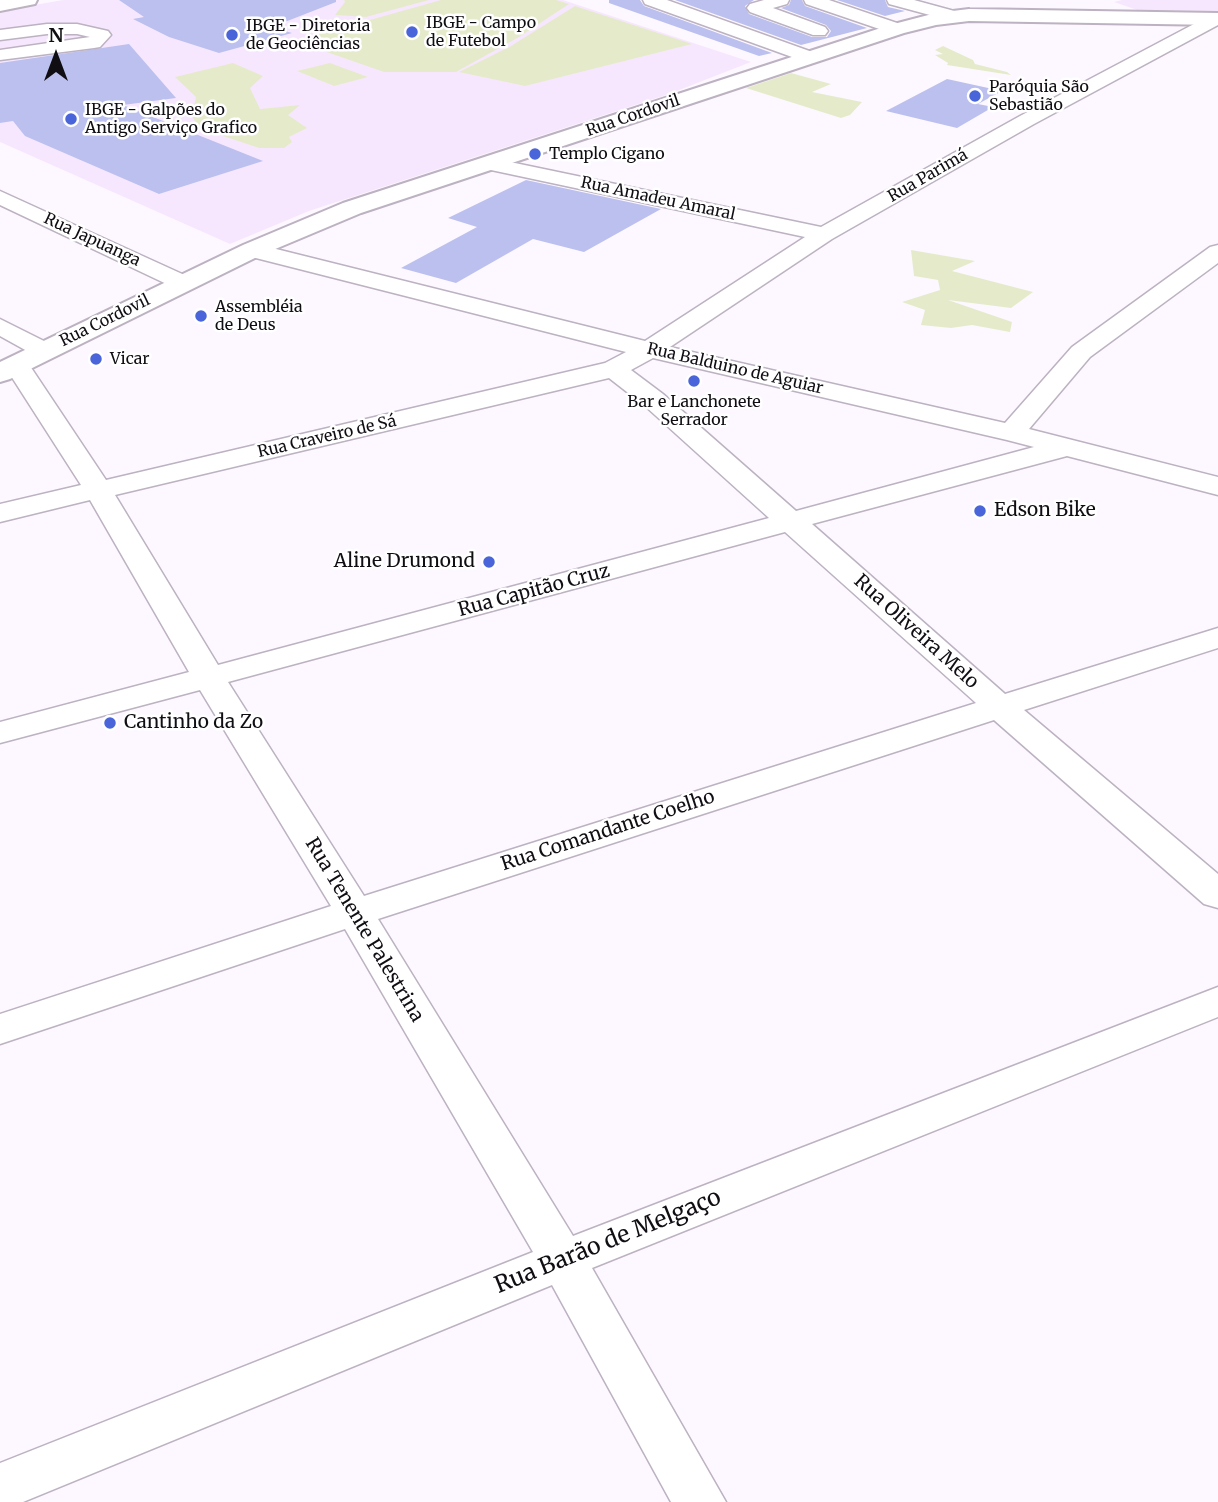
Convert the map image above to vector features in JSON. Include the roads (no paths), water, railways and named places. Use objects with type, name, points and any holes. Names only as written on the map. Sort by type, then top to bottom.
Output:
[{"type":"main road","points":[[7,12],[28,0]]},
{"type":"main road","name":"Rua Cordovil","points":[[20,363],[252,250],[352,208],[897,29],[952,16],[1084,5],[1157,18],[1217,19]]},
{"type":"street","points":[[651,0],[809,57]]},
{"type":"street","points":[[781,0],[756,8],[819,31]]},
{"type":"street","points":[[895,0],[952,16]]},
{"type":"street","points":[[818,1],[897,29]]},
{"type":"street","points":[[675,9],[701,3]]},
{"type":"street","points":[[7,12],[50,5]]},
{"type":"street","points":[[7,12],[47,29]]},
{"type":"street","points":[[0,55],[94,43],[102,35],[77,29],[47,29],[1,35],[7,12]]},
{"type":"street","name":"Rua Parimá","points":[[650,349],[824,234],[1027,120],[1217,19]]},
{"type":"street","name":"Rua Amadeu Amaral","points":[[491,164],[824,234]]},
{"type":"street","name":"Rua Japuanga","points":[[0,197],[183,283]]},
{"type":"street","name":"Rua Balduino de Aguiar","points":[[252,250],[650,349],[1011,433],[1218,486]]},
{"type":"street","points":[[1011,433],[1081,352],[1218,252]]},
{"type":"street","points":[[0,326],[20,363]]},
{"type":"street","name":"Rua Craveiro de Sá","points":[[0,513],[614,369],[650,349]]},
{"type":"street","name":"Rua Tenente Palestrina","points":[[20,363],[563,1260],[699,1502]]},
{"type":"street","name":"Rua Oliveira Melo","points":[[614,369],[654,400],[1000,707],[1218,895]]},
{"type":"street","name":"Rua Capitão Cruz","points":[[0,733],[793,523],[1067,447]]},
{"type":"street","name":"Rua Comandante Coelho","points":[[0,1029],[1218,638]]},
{"type":"street","name":"Rua Barão de Melgaço","points":[[0,1487],[1218,1000]]},
{"type":"place","name":"IBGE - Campo de Futebol","points":[[412,32]]},
{"type":"place","name":"IBGE - Diretoria de Geociências","points":[[232,35]]},
{"type":"place","name":"Paróquia São Sebastião","points":[[975,96]]},
{"type":"place","name":"IBGE - Galpões do Antigo Serviço Grafico","points":[[71,119]]},
{"type":"place","name":"Templo Cigano","points":[[535,154]]},
{"type":"place","name":"Assembléia de Deus","points":[[201,316]]},
{"type":"place","name":"Vicar","points":[[96,359]]},
{"type":"place","name":"Bar e Lanchonete Serrador","points":[[694,381]]},
{"type":"place","name":"Edson Bike","points":[[980,511]]},
{"type":"place","name":"Aline Drumond","points":[[489,562]]},
{"type":"place","name":"Cantinho da Zo","points":[[110,723]]}]
